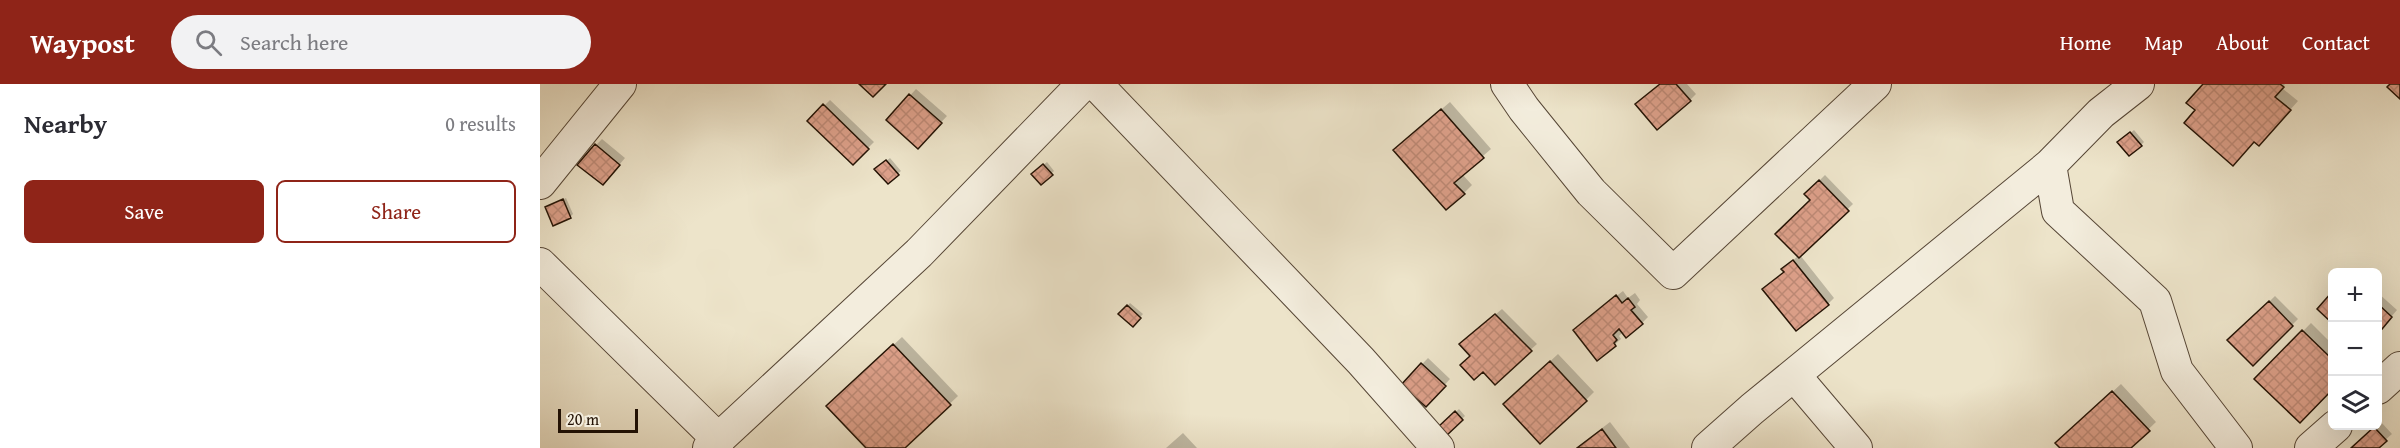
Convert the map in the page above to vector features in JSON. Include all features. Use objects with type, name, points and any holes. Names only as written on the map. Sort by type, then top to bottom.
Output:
[{"type":"street","points":[[540,183],[620,84]]},
{"type":"street","points":[[540,264],[714,444],[919,253],[1083,84]]},
{"type":"street","points":[[1096,84],[1361,361],[1438,448]]},
{"type":"street","points":[[1507,84],[1524,109],[1591,192],[1673,273],[1874,84]]},
{"type":"street","points":[[1708,448],[2050,165],[2101,113],[2138,84]]},
{"type":"street","points":[[2050,165],[2058,211],[2155,301],[2177,371],[2236,448]]},
{"type":"street","points":[[2382,384],[2400,368]]},
{"type":"street","points":[[1794,375],[1856,448]]},
{"type":"street","points":[[2311,448],[2331,430]]},
{"type":"building","points":[[859,84],[886,84],[873,97]]},
{"type":"building","points":[[1660,84],[1676,84],[1691,101],[1657,130],[1635,104]]},
{"type":"building","points":[[2203,84],[2280,84],[2284,87],[2275,97],[2291,110],[2259,146],[2254,142],[2233,166],[2184,123],[2195,110],[2186,103]]},
{"type":"building","points":[[2390,84],[2400,84],[2400,99],[2387,87]]},
{"type":"building","points":[[909,94],[942,123],[918,149],[886,120]]},
{"type":"building","points":[[823,104],[869,149],[853,165],[807,121]]},
{"type":"building","points":[[1441,109],[1484,158],[1454,183],[1465,194],[1446,210],[1393,150]]},
{"type":"building","points":[[2130,132],[2142,146],[2129,156],[2117,142]]},
{"type":"building","points":[[595,144],[620,165],[603,185],[577,165]]},
{"type":"building","points":[[886,160],[899,175],[888,184],[874,169]]},
{"type":"building","points":[[1043,164],[1053,175],[1041,185],[1031,174]]},
{"type":"building","points":[[1819,180],[1849,211],[1799,258],[1775,234],[1810,200],[1804,194]]},
{"type":"building","points":[[563,199],[571,218],[553,226],[545,207]]},
{"type":"building","points":[[1793,260],[1829,305],[1796,331],[1762,289],[1784,272],[1781,269]]},
{"type":"building","points":[[1616,295],[1622,303],[1628,298],[1635,307],[1631,310],[1643,324],[1626,338],[1619,329],[1613,335],[1617,340],[1614,343],[1616,346],[1597,361],[1573,330]]},
{"type":"building","points":[[2328,297],[2328,319],[2317,309]]},
{"type":"building","points":[[2269,301],[2293,326],[2253,366],[2227,340]]},
{"type":"building","points":[[1127,305],[1141,318],[1133,327],[1118,314]]},
{"type":"building","points":[[2382,308],[2392,317],[2382,329]]},
{"type":"building","points":[[1495,314],[1532,351],[1495,385],[1483,372],[1474,380],[1460,365],[1470,356],[1459,344]]},
{"type":"building","points":[[2302,330],[2328,355],[2328,394],[2300,423],[2254,379]]},
{"type":"building","points":[[893,344],[951,405],[905,448],[866,448],[826,406]]},
{"type":"building","points":[[1550,361],[1587,401],[1540,444],[1503,404]]},
{"type":"building","points":[[1421,363],[1446,386],[1426,407],[1401,385]]},
{"type":"building","points":[[2112,391],[2150,431],[2131,448],[2060,448],[2055,443]]},
{"type":"building","points":[[1455,411],[1463,420],[1445,437],[1437,428]]},
{"type":"building","points":[[1602,429],[1616,448],[1577,448]]},
{"type":"building","points":[[2371,430],[2377,430],[2387,441],[2379,448],[2351,448]]}]
